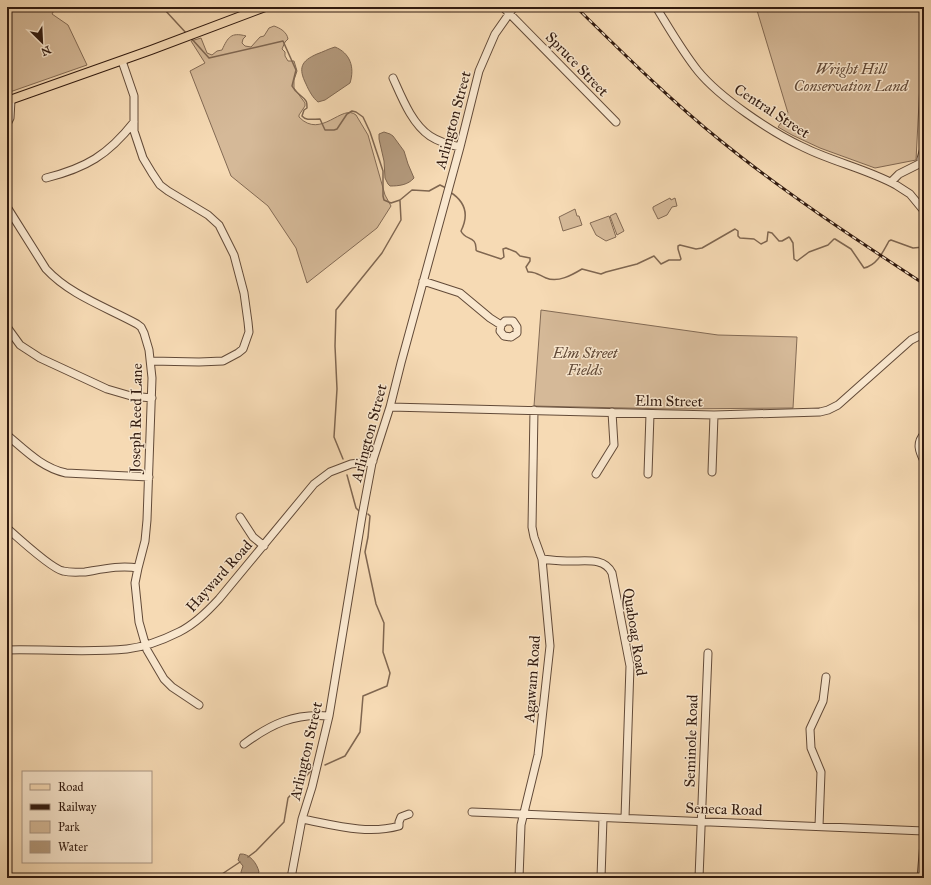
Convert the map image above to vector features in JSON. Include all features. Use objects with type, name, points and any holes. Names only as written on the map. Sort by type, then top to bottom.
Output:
[{"type":"main road","points":[[9,100],[122,61],[265,7]]},
{"type":"street","name":"Spruce Street","points":[[503,7],[512,10],[616,122]]},
{"type":"street","name":"Central Street","points":[[656,7],[697,70],[713,87],[734,104],[772,130],[803,148],[891,182],[910,194],[924,211]]},
{"type":"street","name":"Arlington Street","points":[[291,878],[302,819],[316,773],[329,716],[361,523],[373,461],[390,407],[400,363],[460,147],[479,71],[495,34],[512,10]]},
{"type":"street","points":[[122,61],[134,96],[134,131],[140,150],[160,185],[208,215],[219,225],[234,255],[239,270],[249,332],[243,349],[224,361],[151,361]]},
{"type":"street","points":[[393,78],[412,117],[420,127],[430,136],[439,141],[460,147]]},
{"type":"street","points":[[7,124],[10,118],[9,100]]},
{"type":"street","points":[[46,178],[73,171],[96,159],[134,122]]},
{"type":"street","points":[[891,182],[898,174],[922,163],[920,159],[924,148]]},
{"type":"street","name":"Joseph Reed Lane","points":[[7,207],[46,269],[84,297],[141,327],[151,361],[152,398],[147,520],[145,541],[135,583],[139,622],[146,645],[156,667],[164,679],[172,688],[199,705]]},
{"type":"street","points":[[423,281],[460,293],[500,325]]},
{"type":"street","points":[[7,327],[20,345],[40,358],[107,389],[131,396],[152,398]]},
{"type":"street","name":"Elm Street","points":[[390,407],[714,415],[809,413],[828,410],[835,407],[911,340],[923,334]]},
{"type":"street","name":"Agawam Road","points":[[518,878],[519,840],[523,814],[533,780],[538,755],[550,654],[550,638],[542,559],[532,528],[534,410]]},
{"type":"street","points":[[596,474],[613,446],[612,412]]},
{"type":"street","points":[[648,474],[650,414]]},
{"type":"street","points":[[712,472],[714,415]]},
{"type":"street","points":[[924,434],[919,442],[918,448],[924,461]]},
{"type":"street","points":[[7,435],[39,462],[55,471],[66,473],[149,477]]},
{"type":"street","name":"Hayward Road","points":[[7,650],[83,651],[128,649],[146,645],[180,632],[204,615],[225,593],[307,492],[330,472],[351,464],[373,461]]},
{"type":"street","points":[[240,517],[254,537],[264,546]]},
{"type":"street","points":[[7,528],[47,561],[62,571],[74,573],[129,566],[138,568]]},
{"type":"street","name":"Quaboag Road","points":[[542,559],[597,562],[606,565],[612,573],[630,666],[625,818]]},
{"type":"street","name":"Seminole Road","points":[[699,878],[708,653]]},
{"type":"street","points":[[819,826],[821,772],[811,748],[810,729],[824,695],[826,676]]},
{"type":"street","points":[[244,744],[269,728],[287,719],[306,716],[329,716]]},
{"type":"street","name":"Seneca Road","points":[[472,812],[924,831]]},
{"type":"street","points":[[302,819],[374,830],[399,826],[401,816],[409,814]]},
{"type":"street","points":[[601,878],[603,818]]},
{"type":"street","points":[[921,878],[924,843]]},
{"type":"green space","points":[[7,7],[56,7],[52,14],[68,25],[87,65],[7,93]]},
{"type":"green space","name":"Wright Hill Conservation Land","points":[[756,7],[760,7],[761,10],[771,7],[924,7],[916,160],[875,168],[820,148],[778,127],[788,113]]},
{"type":"green space","points":[[274,26],[285,32],[288,39],[282,49],[285,52],[285,56],[288,61],[294,61],[297,71],[294,80],[294,88],[305,103],[299,117],[307,123],[315,125],[323,123],[344,113],[356,115],[368,135],[385,195],[391,206],[377,228],[307,283],[296,248],[268,206],[231,176],[190,71],[205,63],[191,41],[201,38],[207,53],[212,55],[217,51],[222,50],[228,39],[233,35],[246,36],[242,43],[245,46],[251,47],[260,37],[264,36],[269,28]]},
{"type":"green space","points":[[670,198],[671,200],[675,198],[677,206],[672,207],[667,215],[658,219],[653,207]]},
{"type":"green space","points":[[575,209],[582,225],[563,231],[559,217]]},
{"type":"green space","points":[[616,213],[624,231],[617,235],[610,216]]},
{"type":"green space","points":[[609,216],[616,237],[606,241],[596,235],[590,223]]},
{"type":"green space","name":"Elm Street Fields","points":[[541,310],[718,335],[797,337],[793,408],[670,409],[534,406]]},
{"type":"water","points":[[335,47],[344,53],[350,61],[352,71],[350,83],[325,100],[318,102],[308,89],[302,74],[302,66],[307,59]]},
{"type":"water","points":[[384,132],[393,136],[404,151],[414,178],[406,184],[390,186],[385,178],[384,161],[379,139],[379,134]]},
{"type":"water","points":[[240,854],[249,857],[256,865],[259,872],[255,878],[242,877],[241,872],[243,866],[238,860]]},
{"type":"waterway","points":[[158,7],[164,9],[187,34]]},
{"type":"waterway","points":[[191,38],[209,58],[283,41],[296,70],[292,86],[295,91],[307,102],[307,108],[304,110],[302,116],[304,118],[320,119],[325,130],[334,130],[337,129],[347,114],[352,111],[363,117],[370,132],[383,171],[384,200],[391,203],[400,200],[412,190],[429,191],[440,185],[446,188]]},
{"type":"waterway","points":[[450,192],[460,200],[463,205],[465,220],[461,231],[465,236],[475,242],[477,251],[501,259],[504,257],[503,249],[506,248],[516,252],[520,256],[530,258],[530,261],[526,267],[528,272],[555,280],[565,278],[582,269],[601,274],[637,264],[654,256],[661,264],[669,260],[680,260],[678,246],[680,245],[696,249],[702,248],[735,229],[738,231],[738,236],[740,238],[754,239],[761,244],[767,241],[768,232],[772,233],[779,241],[789,237],[793,243],[794,259],[797,261],[809,252],[828,245],[835,239],[851,249],[864,268],[876,261],[891,240],[913,248],[924,247]]},
{"type":"waterway","points":[[343,459],[334,437],[337,389],[335,346],[336,310],[382,253],[401,220],[400,201]]},
{"type":"waterway","points":[[347,475],[356,508],[359,511]]},
{"type":"waterway","points":[[325,765],[345,756],[360,732],[363,696],[387,686],[390,673],[383,652],[384,623],[376,604],[365,552],[370,516],[368,514]]},
{"type":"waterway","points":[[248,857],[256,851],[284,822],[288,798],[313,768]]},
{"type":"waterway","points":[[216,878],[240,862]]},
{"type":"railway","points":[[576,7],[629,59],[721,141],[795,197],[924,284]]}]
